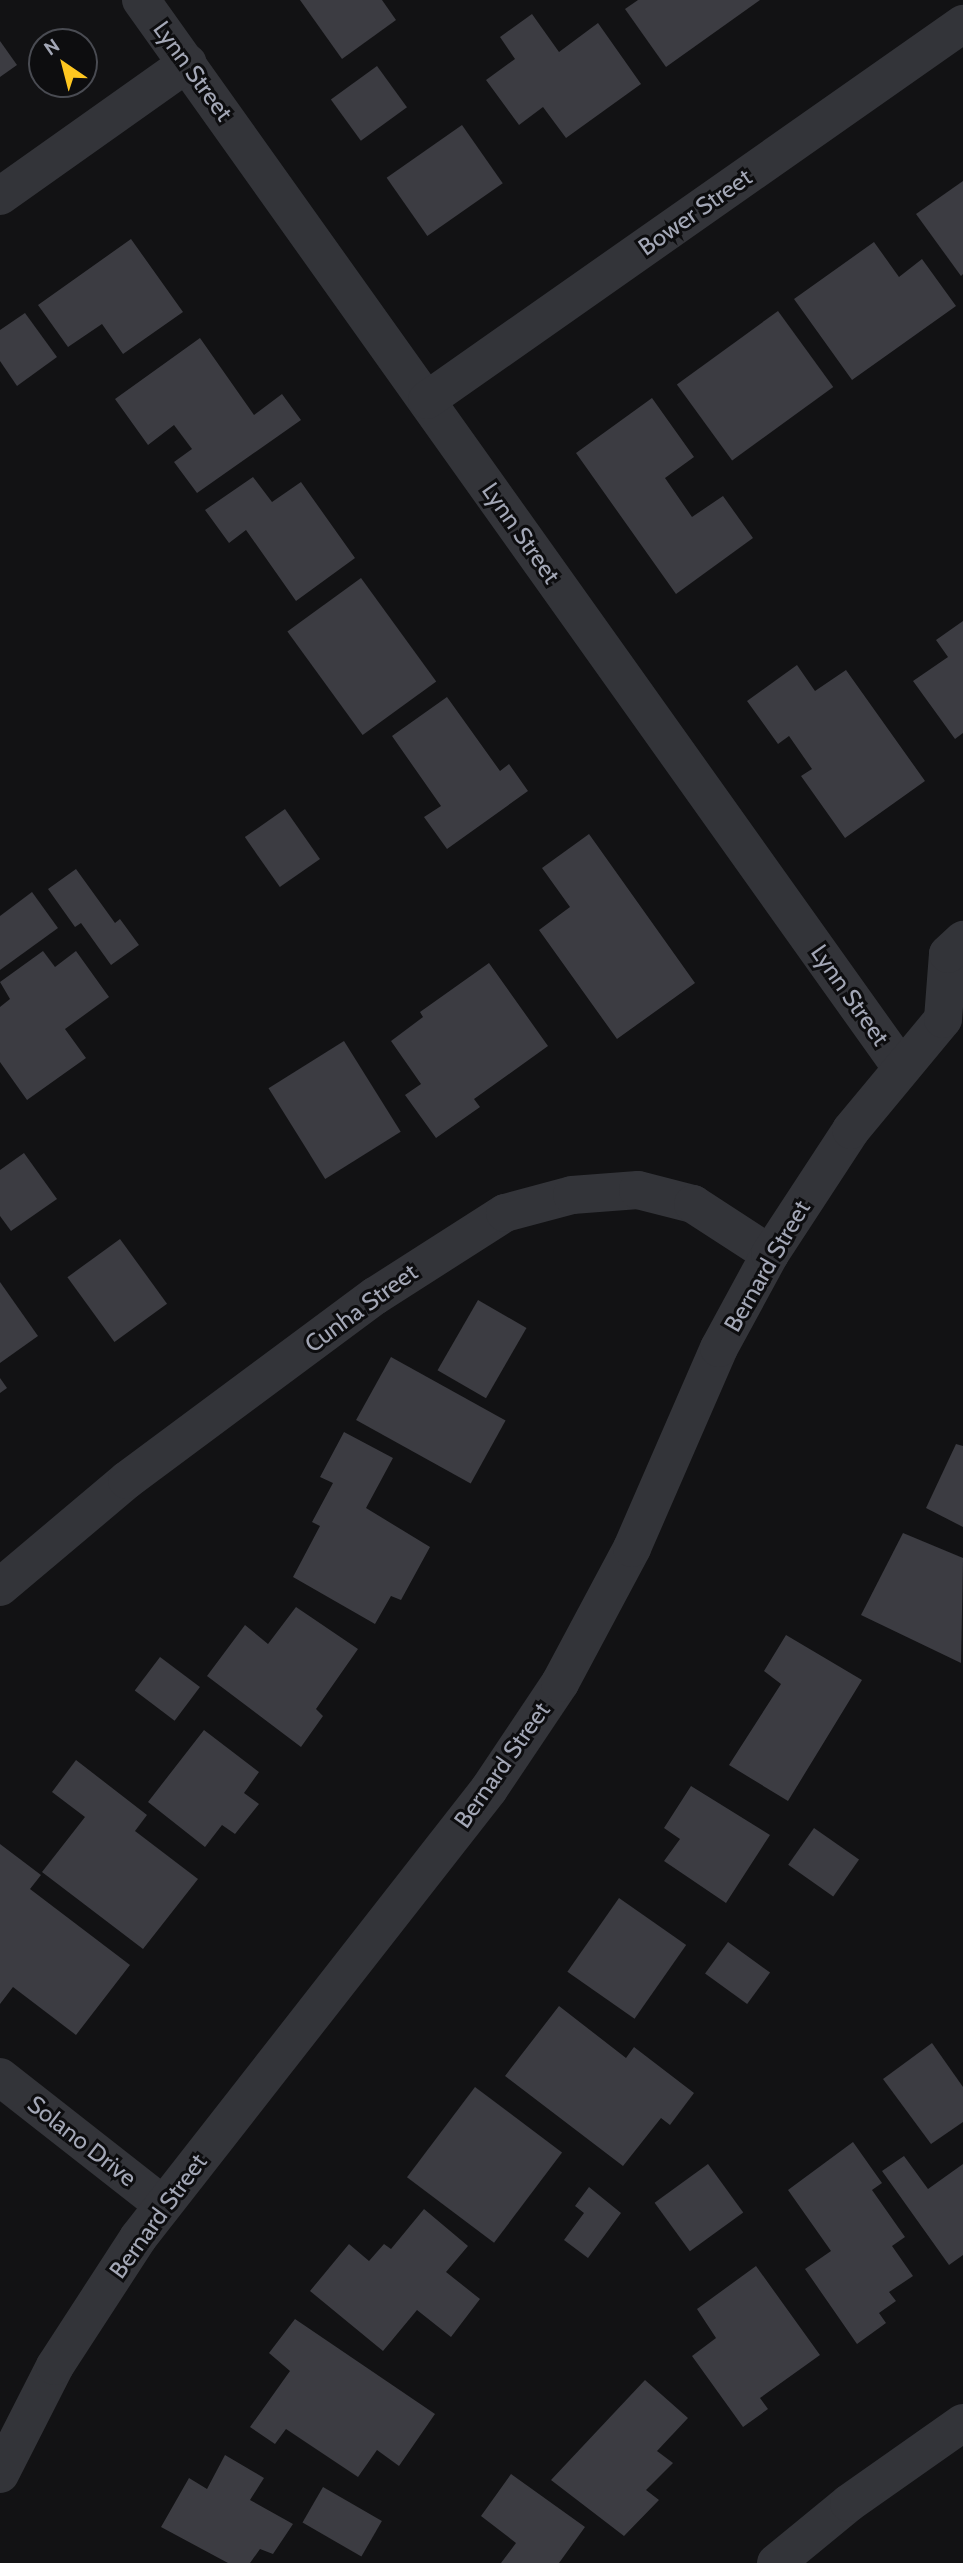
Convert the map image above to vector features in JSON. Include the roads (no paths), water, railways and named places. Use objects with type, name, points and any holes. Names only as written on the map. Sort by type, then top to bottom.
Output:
[{"type":"street","name":"Lynn Street","points":[[141,0],[900,1066]]},
{"type":"street","name":"Bower Street","points":[[427,400],[963,24]]},
{"type":"street","points":[[0,196],[188,64]]},
{"type":"street","name":"Bernard Street","points":[[0,2474],[55,2366],[163,2205],[489,1789],[560,1683],[632,1548],[719,1348],[770,1254],[850,1130],[900,1066],[953,1018],[948,954],[963,940]]},
{"type":"street","name":"Cunha Street","points":[[0,1587],[127,1480],[376,1296],[505,1213],[572,1195],[638,1190],[693,1204],[770,1254]]},
{"type":"street","name":"Solano Drive","points":[[0,2077],[163,2205]]},
{"type":"street","points":[[776,2563],[849,2503],[963,2423]]}]
